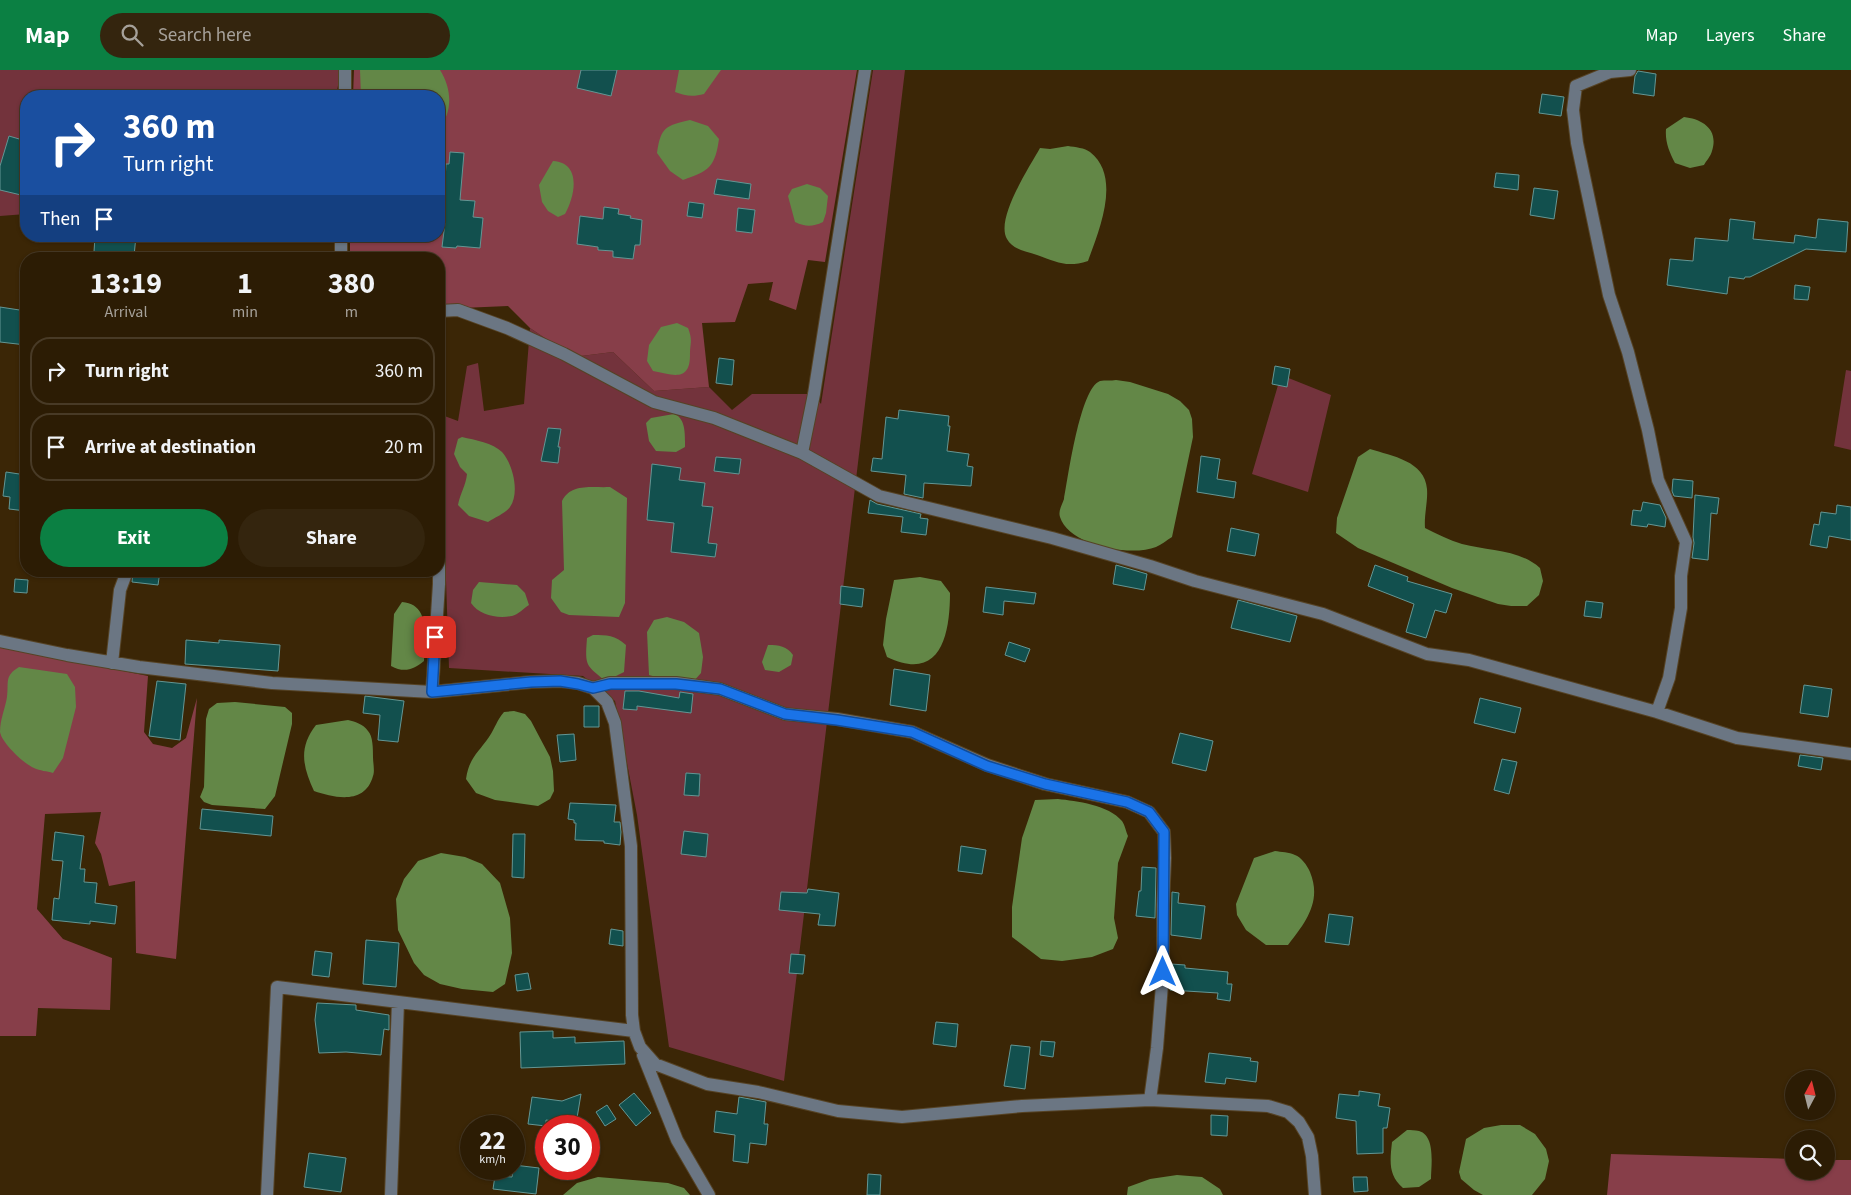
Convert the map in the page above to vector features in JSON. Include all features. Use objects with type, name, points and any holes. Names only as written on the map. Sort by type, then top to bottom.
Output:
[{"type":"street","points":[[345,70],[345,90]]},
{"type":"street","points":[[802,453],[815,384],[865,70]]},
{"type":"street","points":[[1630,70],[1610,72],[1576,86],[1573,110],[1577,144],[1609,295],[1628,352],[1648,430],[1658,480],[1686,542],[1681,576],[1681,608],[1671,670],[1657,712]]},
{"type":"street","points":[[445,311],[458,310],[507,328],[564,354],[654,402],[714,418],[802,453],[879,496],[1052,538],[1195,581],[1324,614],[1427,654],[1469,660],[1657,712],[1737,738],[1851,754]]},
{"type":"street","points":[[112,663],[120,590],[125,577]]},
{"type":"street","points":[[432,692],[439,577]]},
{"type":"street","points":[[0,641],[112,663],[264,682],[432,692],[560,681],[593,688],[610,684],[676,684],[720,689],[785,714],[912,732],[987,766],[1045,784],[1127,802],[1149,812],[1164,832],[1163,972],[1157,1048],[1150,1100]]},
{"type":"street","points":[[593,688],[606,702],[615,723],[631,846],[632,1015],[634,1032],[677,1140],[708,1195]]},
{"type":"street","points":[[267,1195],[277,986],[634,1032]]},
{"type":"street","points":[[391,1195],[398,1002]]},
{"type":"street","points":[[640,1047],[654,1064],[707,1084],[758,1092],[838,1111],[902,1117],[1022,1106],[1150,1100],[1268,1106],[1288,1112],[1299,1122],[1308,1137],[1312,1156],[1315,1195]]},
{"type":"shaded area","points":[[0,70],[341,70],[337,90],[20,90],[20,214],[0,216]]},
{"type":"shaded area","points":[[354,70],[857,70],[825,262],[808,260],[796,310],[769,300],[773,282],[748,284],[735,322],[702,323],[709,387],[654,391],[613,352],[573,357],[530,328],[508,306],[445,309],[445,252],[350,252],[350,242],[445,242],[445,90],[353,90]]},
{"type":"shaded area","points":[[360,70],[440,70],[449,92],[449,107],[445,120],[445,90],[361,90]]},
{"type":"shaded area","points":[[679,70],[721,70],[704,94],[693,96],[675,92]]},
{"type":"shaded area","points":[[873,70],[905,70],[784,1081],[669,1047],[637,815],[615,701],[583,676],[449,668],[445,551],[445,416],[458,421],[467,366],[478,363],[484,411],[524,404],[530,328],[573,357],[613,352],[654,391],[709,387],[732,410],[752,394],[814,394],[821,404]]},
{"type":"shaded area","points":[[1684,117],[1703,123],[1711,131],[1714,143],[1711,155],[1704,165],[1690,168],[1675,163],[1671,154],[1667,142],[1666,129]]},
{"type":"shaded area","points":[[690,120],[708,126],[719,139],[713,162],[709,167],[699,174],[683,180],[670,171],[657,153],[660,138],[666,129],[675,124]]},
{"type":"shaded area","points":[[1068,146],[1090,152],[1100,163],[1105,175],[1106,189],[1102,219],[1088,261],[1074,264],[1056,262],[1016,248],[1007,239],[1005,230],[1006,219],[1015,193],[1040,148],[1050,149]]},
{"type":"shaded area","points":[[553,161],[562,163],[569,168],[574,182],[569,207],[565,214],[558,217],[548,211],[542,202],[539,185]]},
{"type":"shaded area","points":[[807,184],[820,188],[828,196],[823,222],[812,226],[795,222],[788,196],[792,189]]},
{"type":"shaded area","points":[[677,323],[688,328],[690,336],[689,364],[687,369],[679,375],[653,371],[647,361],[649,345],[661,327]]},
{"type":"shaded area","points":[[1846,370],[1851,371],[1851,450],[1834,446]]},
{"type":"shaded area","points":[[1281,375],[1331,395],[1308,492],[1252,474]]},
{"type":"shaded area","points":[[1116,380],[1130,382],[1168,394],[1180,401],[1189,410],[1192,419],[1193,437],[1172,537],[1158,546],[1145,550],[1117,550],[1088,542],[1075,535],[1066,527],[1060,517],[1060,508],[1064,499],[1076,435],[1086,399],[1093,387],[1100,381]]},
{"type":"shaded area","points":[[674,414],[683,423],[685,447],[676,452],[656,451],[649,441],[646,423],[651,418]]},
{"type":"shaded area","points":[[462,437],[494,446],[506,457],[512,471],[515,487],[513,501],[506,511],[488,522],[469,516],[458,505],[467,474],[460,467],[454,454],[458,439]]},
{"type":"shaded area","points":[[1370,449],[1406,461],[1420,472],[1425,480],[1427,489],[1425,528],[1462,544],[1513,554],[1532,562],[1540,568],[1543,581],[1539,595],[1527,606],[1498,604],[1452,588],[1358,548],[1336,533],[1337,518],[1358,457]]},
{"type":"shaded area","points":[[610,487],[627,498],[625,603],[619,617],[569,615],[561,612],[551,598],[552,580],[564,570],[562,501],[566,495],[576,489]]},
{"type":"shaded area","points":[[920,577],[941,581],[950,593],[948,624],[939,650],[931,659],[920,664],[905,663],[887,657],[883,645],[886,619],[894,580]]},
{"type":"shaded area","points":[[479,582],[517,585],[525,593],[529,605],[512,616],[500,617],[479,611],[471,603],[473,590]]},
{"type":"shaded area","points":[[402,602],[412,604],[418,609],[422,616],[425,634],[424,661],[408,670],[391,666],[394,614]]},
{"type":"shaded area","points":[[667,617],[684,622],[699,633],[703,657],[701,673],[693,682],[649,675],[647,632],[654,620]]},
{"type":"shaded area","points":[[593,635],[611,636],[626,645],[624,672],[606,681],[590,667],[586,654],[587,638]]},
{"type":"shaded area","points":[[768,645],[779,646],[788,650],[793,655],[791,665],[779,672],[765,670],[762,662]]},
{"type":"shaded area","points":[[0,646],[148,676],[144,732],[153,744],[172,748],[186,738],[197,698],[176,959],[136,953],[135,881],[109,886],[101,854],[95,843],[101,812],[45,814],[37,909],[63,939],[112,958],[110,1010],[38,1008],[36,1036],[0,1036]]},
{"type":"shaded area","points":[[19,667],[67,674],[75,687],[76,707],[63,758],[53,773],[36,769],[24,762],[9,747],[0,732],[9,676]]},
{"type":"shaded area","points":[[235,702],[285,707],[292,713],[292,724],[275,796],[265,809],[212,805],[204,802],[200,797],[204,787],[206,719],[209,709],[217,703]]},
{"type":"shaded area","points":[[514,711],[525,714],[531,721],[550,757],[554,791],[550,799],[538,806],[495,800],[476,793],[466,779],[474,756],[489,737],[504,712]]},
{"type":"shaded area","points":[[348,720],[362,725],[371,736],[374,772],[369,785],[363,792],[348,797],[331,796],[314,791],[307,774],[304,758],[310,733],[316,725]]},
{"type":"shaded area","points":[[1058,799],[1092,805],[1109,811],[1122,821],[1128,836],[1118,863],[1114,918],[1118,938],[1113,949],[1092,957],[1062,961],[1041,959],[1012,937],[1012,907],[1022,838],[1035,800]]},
{"type":"shaded area","points":[[1275,851],[1297,856],[1309,869],[1313,883],[1313,902],[1310,911],[1301,928],[1288,945],[1266,945],[1246,930],[1237,915],[1236,904],[1254,858]]},
{"type":"shaded area","points":[[441,853],[465,857],[482,864],[500,883],[510,918],[512,953],[505,984],[493,992],[462,989],[440,984],[424,975],[414,963],[398,930],[396,899],[404,879],[418,861]]},
{"type":"shaded area","points":[[1501,1125],[1520,1125],[1535,1134],[1546,1149],[1549,1161],[1545,1179],[1532,1195],[1483,1195],[1461,1179],[1459,1172],[1466,1139],[1484,1128]]},
{"type":"shaded area","points":[[1407,1130],[1419,1131],[1424,1134],[1430,1145],[1432,1159],[1431,1179],[1419,1187],[1403,1188],[1392,1173],[1392,1142]]},
{"type":"shaded area","points":[[1611,1154],[1785,1159],[1785,1180],[1835,1180],[1835,1160],[1851,1160],[1851,1195],[1607,1195]]},
{"type":"shaded area","points":[[1177,1175],[1202,1177],[1220,1189],[1223,1195],[1127,1195],[1128,1187],[1150,1179]]},
{"type":"shaded area","points":[[600,1177],[668,1183],[684,1188],[690,1195],[563,1195],[577,1183],[588,1180],[600,1180]]},
{"type":"building","points":[[581,70],[617,70],[611,96],[577,88]]},
{"type":"building","points":[[1638,71],[1656,74],[1654,96],[1633,93],[1635,76]]},
{"type":"building","points":[[1542,94],[1564,97],[1561,116],[1539,113]]},
{"type":"building","points":[[9,136],[20,139],[20,195],[0,190],[0,166]]},
{"type":"building","points":[[450,152],[464,153],[460,200],[475,201],[473,217],[483,218],[480,248],[442,247],[443,242],[445,242],[446,164],[449,164]]},
{"type":"building","points":[[1496,173],[1519,175],[1518,190],[1494,187]]},
{"type":"building","points":[[717,179],[751,184],[749,199],[714,194]]},
{"type":"building","points":[[1534,188],[1558,191],[1554,219],[1530,215]]},
{"type":"building","points":[[689,202],[704,204],[702,218],[687,216]]},
{"type":"building","points":[[604,207],[619,209],[618,214],[642,220],[640,245],[635,245],[633,259],[613,257],[613,251],[598,250],[598,247],[577,244],[580,216],[603,219]]},
{"type":"building","points":[[738,208],[755,210],[752,233],[736,231]]},
{"type":"building","points":[[1730,219],[1755,222],[1753,239],[1794,243],[1795,235],[1816,238],[1818,219],[1848,222],[1846,252],[1806,249],[1750,277],[1745,277],[1744,279],[1729,277],[1727,294],[1667,285],[1670,259],[1693,261],[1695,238],[1728,241]]},
{"type":"building","points":[[95,242],[135,242],[134,252],[94,252]]},
{"type":"building","points":[[1795,285],[1810,287],[1808,300],[1794,299]]},
{"type":"building","points":[[0,307],[20,310],[20,344],[0,342]]},
{"type":"building","points":[[719,358],[734,360],[732,385],[716,383]]},
{"type":"building","points":[[1275,366],[1290,369],[1287,387],[1272,384]]},
{"type":"building","points":[[899,410],[949,416],[948,426],[950,426],[947,451],[969,454],[967,466],[973,467],[971,486],[924,483],[923,498],[904,494],[906,475],[871,471],[873,458],[882,459],[886,417],[898,419]]},
{"type":"building","points":[[548,428],[561,429],[558,463],[541,461]]},
{"type":"building","points":[[1201,456],[1220,459],[1217,479],[1236,482],[1234,498],[1197,492]]},
{"type":"building","points":[[716,457],[741,459],[739,474],[714,471]]},
{"type":"building","points":[[652,464],[681,468],[679,480],[705,483],[702,506],[713,507],[708,543],[717,544],[715,557],[671,552],[674,523],[647,520]]},
{"type":"building","points":[[6,472],[20,474],[20,510],[9,509],[10,497],[3,496]]},
{"type":"building","points":[[1673,479],[1693,481],[1692,498],[1674,496],[1672,491]]},
{"type":"building","points":[[1695,495],[1719,498],[1717,514],[1711,513],[1708,560],[1692,558]]},
{"type":"building","points":[[870,500],[877,504],[921,514],[920,518],[928,519],[926,535],[901,532],[903,517],[868,513]]},
{"type":"building","points":[[1643,502],[1660,505],[1666,518],[1665,527],[1648,524],[1647,527],[1631,525],[1633,510],[1641,511]]},
{"type":"building","points":[[1837,505],[1851,507],[1851,540],[1829,536],[1827,548],[1810,545],[1814,524],[1819,525],[1821,512],[1836,514]]},
{"type":"building","points":[[1231,528],[1259,534],[1255,556],[1227,551]]},
{"type":"building","points":[[1116,565],[1147,574],[1144,590],[1113,584]]},
{"type":"building","points":[[1375,565],[1408,577],[1407,581],[1452,594],[1446,613],[1435,610],[1426,638],[1406,632],[1414,604],[1368,586]]},
{"type":"building","points":[[132,577],[159,577],[158,585],[132,582]]},
{"type":"building","points":[[15,579],[28,580],[27,593],[14,592]]},
{"type":"building","points":[[841,586],[864,589],[862,607],[840,604]]},
{"type":"building","points":[[986,587],[1036,593],[1034,604],[1004,601],[1003,615],[983,612]]},
{"type":"building","points":[[1238,600],[1297,616],[1290,642],[1231,628]]},
{"type":"building","points":[[1586,601],[1603,603],[1601,618],[1584,616]]},
{"type":"building","points":[[186,640],[219,643],[219,640],[280,645],[278,671],[185,664]]},
{"type":"building","points":[[1009,642],[1030,649],[1025,662],[1005,655]]},
{"type":"building","points":[[894,669],[930,675],[926,711],[890,705]]},
{"type":"building","points":[[157,681],[186,684],[180,740],[149,736]]},
{"type":"building","points":[[1804,685],[1832,689],[1828,717],[1800,713]]},
{"type":"building","points":[[625,691],[639,691],[679,698],[680,692],[693,694],[691,713],[637,706],[637,710],[623,709]]},
{"type":"building","points":[[365,696],[404,701],[398,742],[378,740],[380,715],[363,713]]},
{"type":"building","points":[[1480,698],[1521,708],[1515,733],[1474,723]]},
{"type":"building","points":[[584,706],[599,706],[599,727],[584,727]]},
{"type":"building","points":[[1180,733],[1213,741],[1206,771],[1172,763]]},
{"type":"building","points":[[574,734],[576,760],[560,762],[557,735]]},
{"type":"building","points":[[1800,755],[1823,758],[1821,770],[1798,766]]},
{"type":"building","points":[[1502,759],[1517,762],[1509,794],[1494,790]]},
{"type":"building","points":[[686,773],[700,774],[699,796],[684,795]]},
{"type":"building","points":[[570,803],[616,805],[614,822],[620,822],[620,845],[604,843],[604,841],[575,840],[576,823],[574,823],[574,820],[568,819]]},
{"type":"building","points":[[202,809],[273,816],[271,836],[200,829]]},
{"type":"building","points":[[684,831],[708,834],[706,857],[681,854]]},
{"type":"building","points":[[55,832],[84,836],[80,869],[85,869],[84,882],[97,883],[95,903],[117,906],[115,924],[90,921],[90,924],[52,920],[54,898],[59,899],[63,861],[52,860]]},
{"type":"building","points":[[513,834],[525,834],[524,878],[512,877]]},
{"type":"building","points":[[961,846],[986,850],[982,874],[958,871]]},
{"type":"building","points":[[1142,867],[1156,868],[1155,918],[1136,916],[1139,891],[1141,891]]},
{"type":"building","points":[[808,889],[839,893],[835,926],[818,925],[820,914],[779,910],[781,892],[807,893]]},
{"type":"building","points":[[1172,892],[1179,893],[1178,903],[1205,906],[1201,939],[1171,935]]},
{"type":"building","points":[[1329,914],[1353,917],[1349,945],[1325,942]]},
{"type":"building","points":[[611,929],[623,931],[623,946],[609,944]]},
{"type":"building","points":[[366,940],[399,943],[396,987],[363,984]]},
{"type":"building","points":[[315,951],[332,953],[329,977],[312,975]]},
{"type":"building","points":[[791,954],[805,955],[803,974],[789,973]]},
{"type":"building","points":[[1171,964],[1185,965],[1185,968],[1228,972],[1227,984],[1232,984],[1230,1001],[1217,999],[1218,993],[1170,990]]},
{"type":"building","points":[[528,973],[531,989],[517,991],[515,975]]},
{"type":"building","points":[[317,1003],[356,1005],[356,1010],[389,1015],[389,1030],[384,1029],[381,1055],[346,1052],[319,1053],[315,1020]]},
{"type":"building","points":[[936,1022],[958,1024],[956,1047],[933,1044]]},
{"type":"building","points":[[553,1031],[553,1038],[575,1037],[575,1043],[624,1041],[625,1064],[521,1068],[520,1032]]},
{"type":"building","points":[[1041,1041],[1055,1042],[1053,1057],[1040,1055]]},
{"type":"building","points":[[1011,1045],[1030,1047],[1025,1089],[1004,1086]]},
{"type":"building","points":[[1209,1053],[1251,1058],[1250,1061],[1258,1062],[1256,1082],[1226,1078],[1225,1084],[1205,1082]]},
{"type":"building","points":[[1359,1091],[1380,1094],[1378,1106],[1390,1108],[1387,1128],[1383,1128],[1383,1153],[1357,1154],[1356,1121],[1336,1118],[1339,1094],[1359,1096]]},
{"type":"building","points":[[634,1093],[651,1113],[636,1126],[619,1105]]},
{"type":"building","points":[[581,1094],[578,1115],[535,1115],[535,1125],[528,1124],[532,1097],[562,1101]]},
{"type":"building","points":[[739,1097],[766,1102],[764,1124],[768,1124],[766,1145],[750,1143],[748,1163],[733,1161],[735,1135],[714,1132],[716,1111],[737,1114]]},
{"type":"building","points":[[607,1105],[616,1119],[605,1126],[600,1115],[596,1112]]},
{"type":"building","points":[[1211,1115],[1228,1116],[1227,1136],[1211,1135]]},
{"type":"building","points":[[309,1153],[346,1158],[341,1192],[304,1187]]},
{"type":"building","points":[[525,1166],[535,1168],[535,1180],[538,1180],[536,1194],[493,1189],[494,1180],[525,1180]]},
{"type":"building","points":[[868,1174],[881,1175],[880,1195],[867,1195]]},
{"type":"building","points":[[1353,1177],[1367,1177],[1368,1191],[1354,1192]]},
{"type":"route","points":[[435,637],[432,692],[560,681],[593,688],[610,684],[676,684],[720,689],[785,714],[912,732],[987,766],[1045,784],[1127,802],[1149,812],[1164,832],[1163,972]]}]
